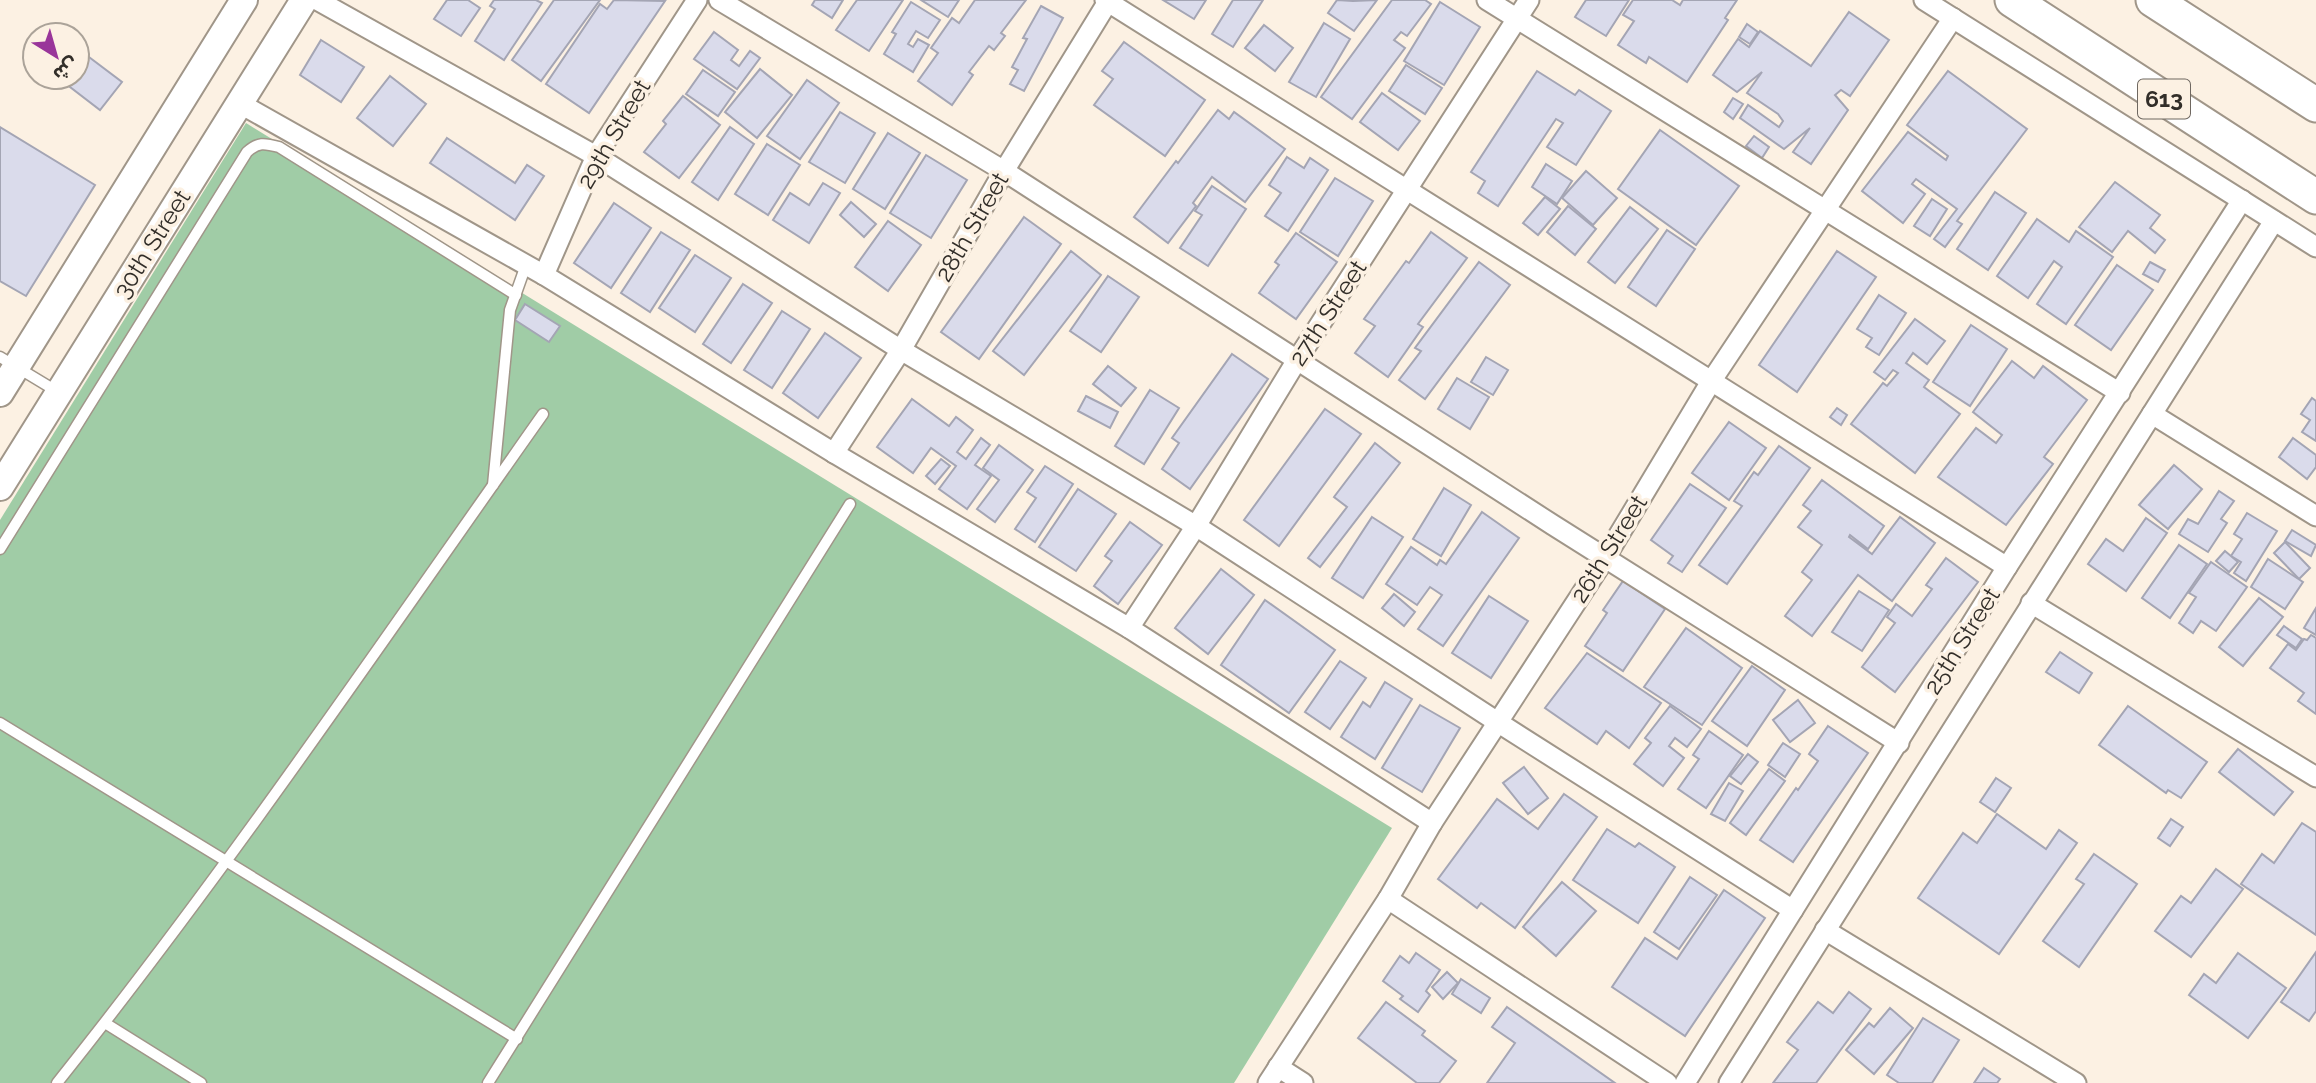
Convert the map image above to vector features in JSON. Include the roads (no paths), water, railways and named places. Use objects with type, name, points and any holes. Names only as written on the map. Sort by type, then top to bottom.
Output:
[{"type":"highway","name":"613","points":[[2012,0],[2316,197]]},
{"type":"highway","points":[[2153,0],[2316,105]]},
{"type":"street","name":"30th Street","points":[[0,393],[8,362],[244,0]]},
{"type":"street","name":"30th Street","points":[[0,487],[304,0]]},
{"type":"street","points":[[317,0],[596,156],[901,350],[1196,526],[1793,910]]},
{"type":"street","name":"29th Street","points":[[544,275],[596,156],[697,0]]},
{"type":"street","points":[[719,0],[1003,171],[1605,558],[1899,743]]},
{"type":"street","points":[[1107,0],[2007,566]]},
{"type":"street","name":"28th Street","points":[[834,453],[901,350],[1003,171],[1107,0]]},
{"type":"street","points":[[1487,0],[2120,393]]},
{"type":"street","name":"27th Street","points":[[1129,628],[1196,526],[1297,360],[1529,0]]},
{"type":"street","points":[[1924,0],[2316,247]]},
{"type":"street","name":"26th Street","points":[[1273,1075],[1388,899],[1432,823],[1605,558],[1712,380],[1953,18]]},
{"type":"street","points":[[239,103],[544,275],[834,453],[1129,628],[1432,823]]},
{"type":"street","name":"25th Street","points":[[1685,1083],[2007,566],[2242,201]]},
{"type":"street","name":"25th Street","points":[[1729,1083],[2274,221]]},
{"type":"street","points":[[2152,414],[2316,516]]},
{"type":"street","points":[[2031,603],[2316,776]]},
{"type":"street","points":[[1388,899],[1667,1083]]},
{"type":"street","points":[[1825,930],[2076,1083]]},
{"type":"street","points":[[1273,1075],[1303,1083]]},
{"type":"lane","points":[[0,549],[247,152],[256,144],[279,147],[516,295]]},
{"type":"lane","points":[[493,485],[510,310],[526,265]]},
{"type":"lane","points":[[8,362],[59,393]]},
{"type":"lane","points":[[57,1083],[226,860],[543,414]]},
{"type":"lane","points":[[488,1083],[849,504]]},
{"type":"lane","points":[[0,723],[517,1039]]},
{"type":"lane","points":[[105,1023],[201,1083]]}]
